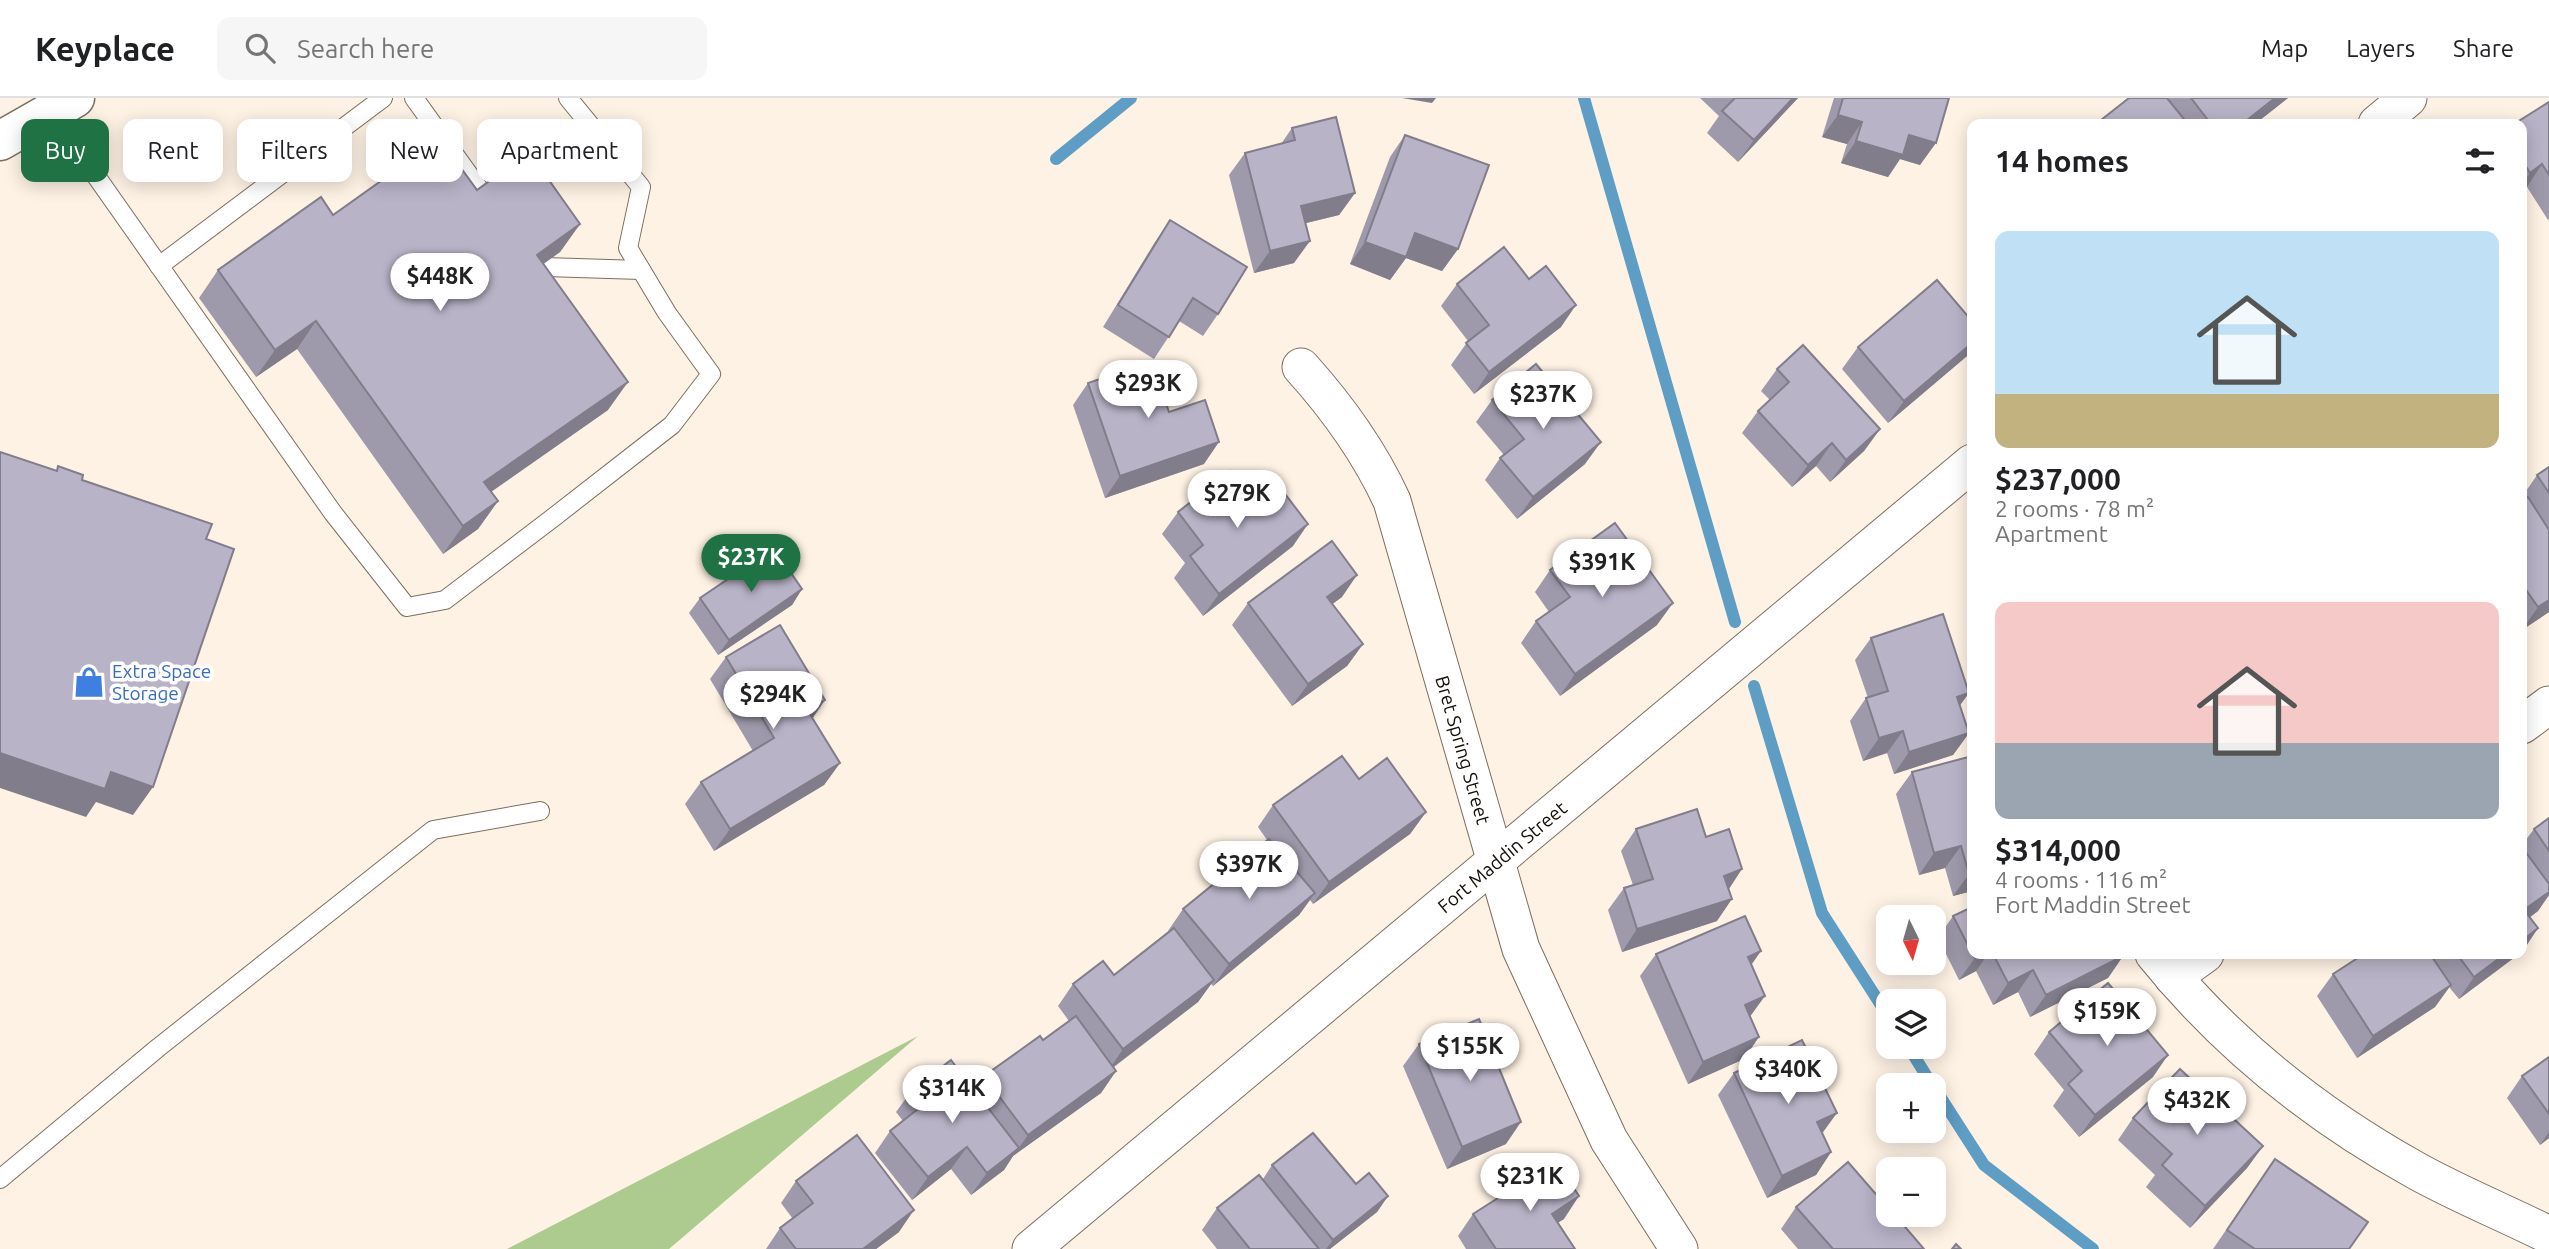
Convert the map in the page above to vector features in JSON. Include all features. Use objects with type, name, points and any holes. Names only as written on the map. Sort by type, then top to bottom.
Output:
[{"type":"main road","points":[[0,141],[63,105]]},
{"type":"street","points":[[2383,119],[2408,98]]},
{"type":"street","name":"Bret Spring Street","points":[[1301,367],[1334,404],[1376,467],[1392,501],[1521,949],[1609,1140],[1679,1249]]},
{"type":"street","name":"Fort Maddin Street","points":[[1031,1249],[1496,862],[1967,479]]},
{"type":"street","points":[[2527,721],[2549,705]]},
{"type":"street","points":[[2188,959],[2163,966],[2252,1057],[2335,1122],[2416,1171],[2549,1235]]},
{"type":"lane","points":[[159,266],[383,98]]},
{"type":"lane","points":[[414,98],[485,197]]},
{"type":"lane","points":[[63,105],[159,266],[333,513],[407,607],[445,600],[554,517],[672,425],[711,374],[667,313],[628,248],[641,187],[568,98]]},
{"type":"lane","points":[[545,267],[641,270]]},
{"type":"lane","points":[[0,1179],[159,1047],[433,830],[540,811]]},
{"type":"green space","points":[[918,1036],[669,1249],[507,1249]]},
{"type":"building","points":[[1735,98],[1793,98],[1754,140],[1722,111]]},
{"type":"building","points":[[1843,98],[1949,98],[1936,143],[1909,135],[1903,155],[1856,141],[1862,122],[1838,115]]},
{"type":"building","points":[[2129,98],[2167,98],[2184,119],[2102,119]]},
{"type":"building","points":[[2191,98],[2275,98],[2248,119],[2207,119]]},
{"type":"building","points":[[2549,102],[2549,175],[2542,164],[2530,173],[2527,168],[2527,119],[2522,119]]},
{"type":"building","points":[[1336,117],[1355,193],[1301,206],[1310,241],[1270,251],[1245,153],[1295,140],[1292,128]]},
{"type":"building","points":[[1405,135],[1489,165],[1458,249],[1415,233],[1406,257],[1365,242]]},
{"type":"building","points":[[463,171],[477,190],[488,182],[550,182],[580,224],[537,255],[628,382],[484,482],[498,501],[463,526],[316,321],[275,350],[218,270],[321,197],[333,215],[379,182],[463,182]]},
{"type":"building","points":[[1170,220],[1247,267],[1218,314],[1193,298],[1169,337],[1118,305]]},
{"type":"building","points":[[1504,247],[1529,279],[1546,266],[1576,305],[1489,372],[1466,343],[1489,325],[1457,284]]},
{"type":"building","points":[[1937,280],[1967,315],[1967,347],[1904,401],[1858,347]]},
{"type":"building","points":[[1803,345],[1880,429],[1846,460],[1832,443],[1808,465],[1758,411],[1789,382],[1777,369]]},
{"type":"building","points":[[1152,361],[1169,412],[1205,400],[1219,442],[1120,476],[1088,383]]},
{"type":"building","points":[[1536,364],[1601,442],[1533,497],[1500,458],[1524,439],[1492,400]]},
{"type":"building","name":"Extra Space Storage","points":[[0,452],[57,471],[58,466],[83,475],[82,480],[212,524],[206,539],[234,549],[153,787],[111,772],[105,789],[0,753]]},
{"type":"building","points":[[2549,467],[2549,493],[2537,475]]},
{"type":"building","points":[[1230,471],[1262,512],[1285,494],[1308,524],[1219,594],[1190,556],[1203,545],[1178,512]]},
{"type":"building","points":[[2527,498],[2549,530],[2549,600],[2538,607],[2527,591]]},
{"type":"building","points":[[1615,523],[1673,603],[1575,674],[1536,621],[1570,597],[1550,570]]},
{"type":"building","points":[[1332,541],[1357,575],[1327,597],[1363,644],[1308,684],[1248,603]]},
{"type":"building","points":[[774,548],[802,589],[729,640],[700,598]]},
{"type":"building","points":[[1943,614],[1967,687],[1967,694],[1957,697],[1967,734],[1909,752],[1903,731],[1879,738],[1866,698],[1888,691],[1871,638]]},
{"type":"building","points":[[780,625],[825,700],[808,711],[840,763],[730,829],[701,782],[774,738],[726,657]]},
{"type":"building","points":[[1342,756],[1359,779],[1387,758],[1426,812],[1329,882],[1273,805]]},
{"type":"building","points":[[1967,757],[1967,867],[1961,846],[1934,853],[1912,772]]},
{"type":"building","points":[[1697,809],[1706,837],[1729,829],[1742,869],[1724,876],[1732,899],[1637,929],[1624,888],[1653,879],[1636,829]]},
{"type":"building","points":[[2549,818],[2549,851],[2534,829]]},
{"type":"building","points":[[1269,839],[1315,893],[1229,964],[1183,909]]},
{"type":"building","points":[[2527,854],[2549,884],[2549,892],[2527,908]]},
{"type":"building","points":[[1967,909],[1967,943],[1953,916]]},
{"type":"building","points":[[2527,914],[2538,928],[2527,937]]},
{"type":"building","points":[[1745,916],[1761,951],[1748,957],[1765,996],[1745,1005],[1759,1037],[1703,1062],[1656,954]]},
{"type":"building","points":[[1174,928],[1214,980],[1123,1049],[1073,984],[1103,961],[1114,975]]},
{"type":"building","points":[[1996,959],[2117,959],[2046,995],[2033,970],[2008,983]]},
{"type":"building","points":[[2356,959],[2433,959],[2451,985],[2373,1036],[2333,974]]},
{"type":"building","points":[[2461,959],[2498,959],[2474,977]]},
{"type":"building","points":[[2108,983],[2168,1055],[2095,1115],[2068,1084],[2082,1071],[2049,1032]]},
{"type":"building","points":[[1076,1016],[1116,1071],[1028,1135],[984,1076],[1040,1036],[1043,1040]]},
{"type":"building","points":[[1479,1019],[1521,1122],[1462,1147],[1419,1044]]},
{"type":"building","points":[[1802,1040],[1837,1113],[1817,1122],[1831,1152],[1782,1176],[1734,1073]]},
{"type":"building","points":[[2549,1057],[2549,1114],[2522,1076]]},
{"type":"building","points":[[951,1060],[1019,1148],[987,1173],[967,1147],[928,1177],[890,1131],[923,1105],[912,1090]]},
{"type":"building","points":[[2180,1069],[2263,1146],[2205,1206],[2162,1165],[2172,1154],[2133,1118]]},
{"type":"building","points":[[1313,1133],[1356,1184],[1369,1173],[1388,1196],[1333,1240],[1272,1165]]},
{"type":"building","points":[[857,1135],[914,1210],[863,1249],[796,1249],[780,1228],[813,1203],[796,1181]]},
{"type":"building","points":[[2275,1159],[2368,1222],[2349,1249],[2255,1249],[2227,1230]]},
{"type":"building","points":[[1556,1161],[1579,1196],[1552,1214],[1575,1249],[1496,1249],[1473,1214]]},
{"type":"building","points":[[1848,1162],[1876,1194],[1876,1227],[1905,1227],[1924,1249],[1833,1249],[1796,1207]]},
{"type":"building","points":[[1259,1175],[1319,1249],[1250,1249],[1217,1208]]},
{"type":"waterway","points":[[1056,159],[1131,98]]},
{"type":"waterway","points":[[1584,98],[1735,622]]},
{"type":"waterway","points":[[1754,686],[1822,913],[1876,997]]},
{"type":"waterway","points":[[1916,1059],[1925,1073]]},
{"type":"waterway","points":[[1946,1106],[1984,1165],[2093,1249]]},
{"type":"place","name":"Extra Space Storage","points":[[89,682]]}]
